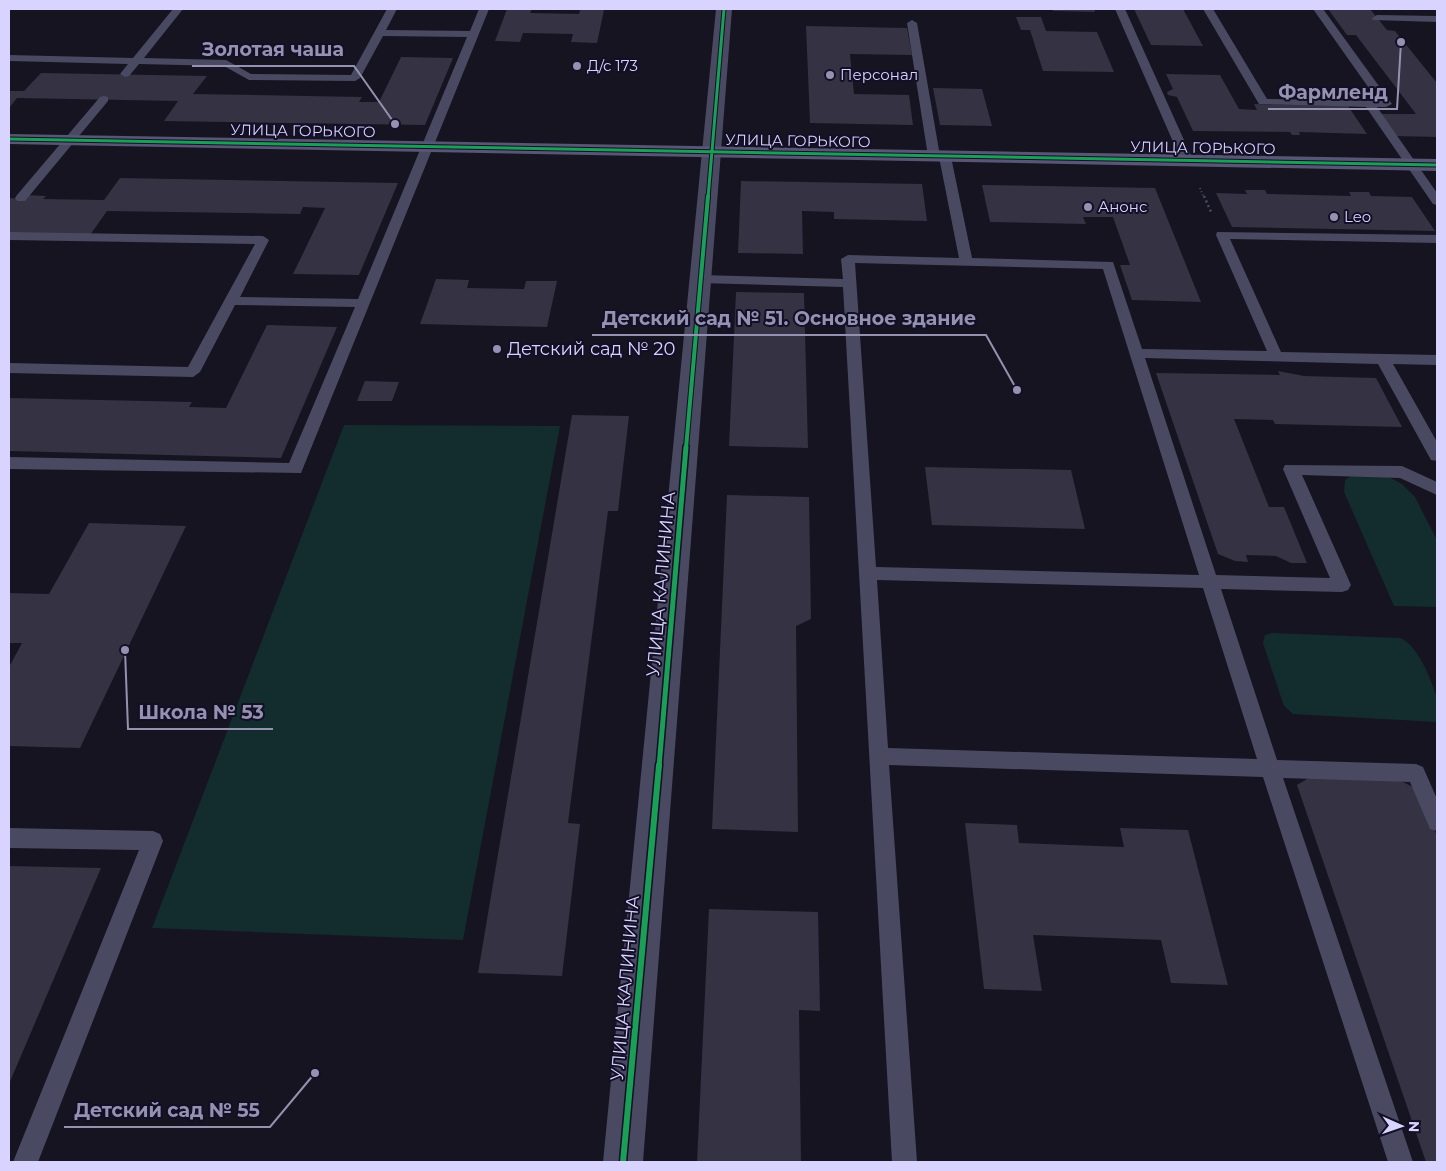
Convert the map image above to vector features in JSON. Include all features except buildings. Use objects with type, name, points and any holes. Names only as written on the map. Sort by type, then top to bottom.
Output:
[{"type":"street","name":"УЛИЦА КАЛИНИНА","points":[[623,1162],[656,803],[724,9]]},
{"type":"street","name":"УЛИЦА ГОРЬКОГО","points":[[9,140],[428,145],[1437,165]]},
{"type":"lane","points":[[125,74],[178,9]]},
{"type":"lane","points":[[9,58],[226,63],[250,77],[355,78],[392,9]]},
{"type":"lane","points":[[9,463],[295,469],[484,9]]},
{"type":"lane","points":[[1120,9],[1187,160]]},
{"type":"lane","points":[[1208,9],[1262,102],[1386,104],[1325,14]]},
{"type":"lane","points":[[1377,18],[1437,19]]},
{"type":"lane","points":[[912,23],[940,156],[966,262]]},
{"type":"lane","points":[[380,33],[473,34]]},
{"type":"lane","points":[[21,198],[104,99]]},
{"type":"lane","points":[[1369,104],[1437,201]]},
{"type":"lane","points":[[1276,356],[1222,235],[1437,240]]},
{"type":"lane","points":[[9,236],[263,240],[193,372],[9,368]]},
{"type":"lane","points":[[904,1162],[848,259],[1108,264],[1269,767],[1401,1162]]},
{"type":"lane","points":[[700,279],[850,283]]},
{"type":"lane","points":[[231,301],[363,303]]},
{"type":"lane","points":[[1135,353],[1437,360]]},
{"type":"lane","points":[[1383,359],[1437,456]]},
{"type":"lane","points":[[868,573],[1342,585],[1291,470],[1402,472],[1437,489]]},
{"type":"lane","points":[[878,756],[1416,773],[1437,822]]},
{"type":"lane","points":[[9,838],[153,840],[26,1162]]},
{"type":"path","points":[[1200,187],[1222,235]]},
{"type":"green space","points":[[344,425],[560,426],[463,940],[152,928]]},
{"type":"green space","points":[[1354,474],[1387,476],[1402,484],[1415,497],[1437,540],[1437,607],[1394,606],[1344,492],[1345,480]]},
{"type":"green space","points":[[1272,633],[1400,638],[1413,648],[1427,673],[1438,701],[1437,722],[1293,714],[1284,706],[1263,643],[1265,635]]},
{"type":"cycle path","points":[[623,1162],[724,9]]},
{"type":"cycle path","points":[[9,139],[1437,165]]},
{"type":"place","name":"Фармленд","points":[[1401,42]]},
{"type":"place","name":"Д/с 173","points":[[577,66]]},
{"type":"place","name":"Персонал","points":[[830,75]]},
{"type":"place","name":"Золотая чаша","points":[[395,124]]},
{"type":"place","name":"Анонс","points":[[1088,207]]},
{"type":"place","name":"Leo","points":[[1334,217]]},
{"type":"place","name":"Детский сад № 20","points":[[497,349]]},
{"type":"place","name":"Детский сад № 51. Основное здание","points":[[1017,390]]},
{"type":"place","name":"Школа № 53","points":[[125,650]]},
{"type":"place","name":"Детский сад № 55","points":[[315,1073]]}]
